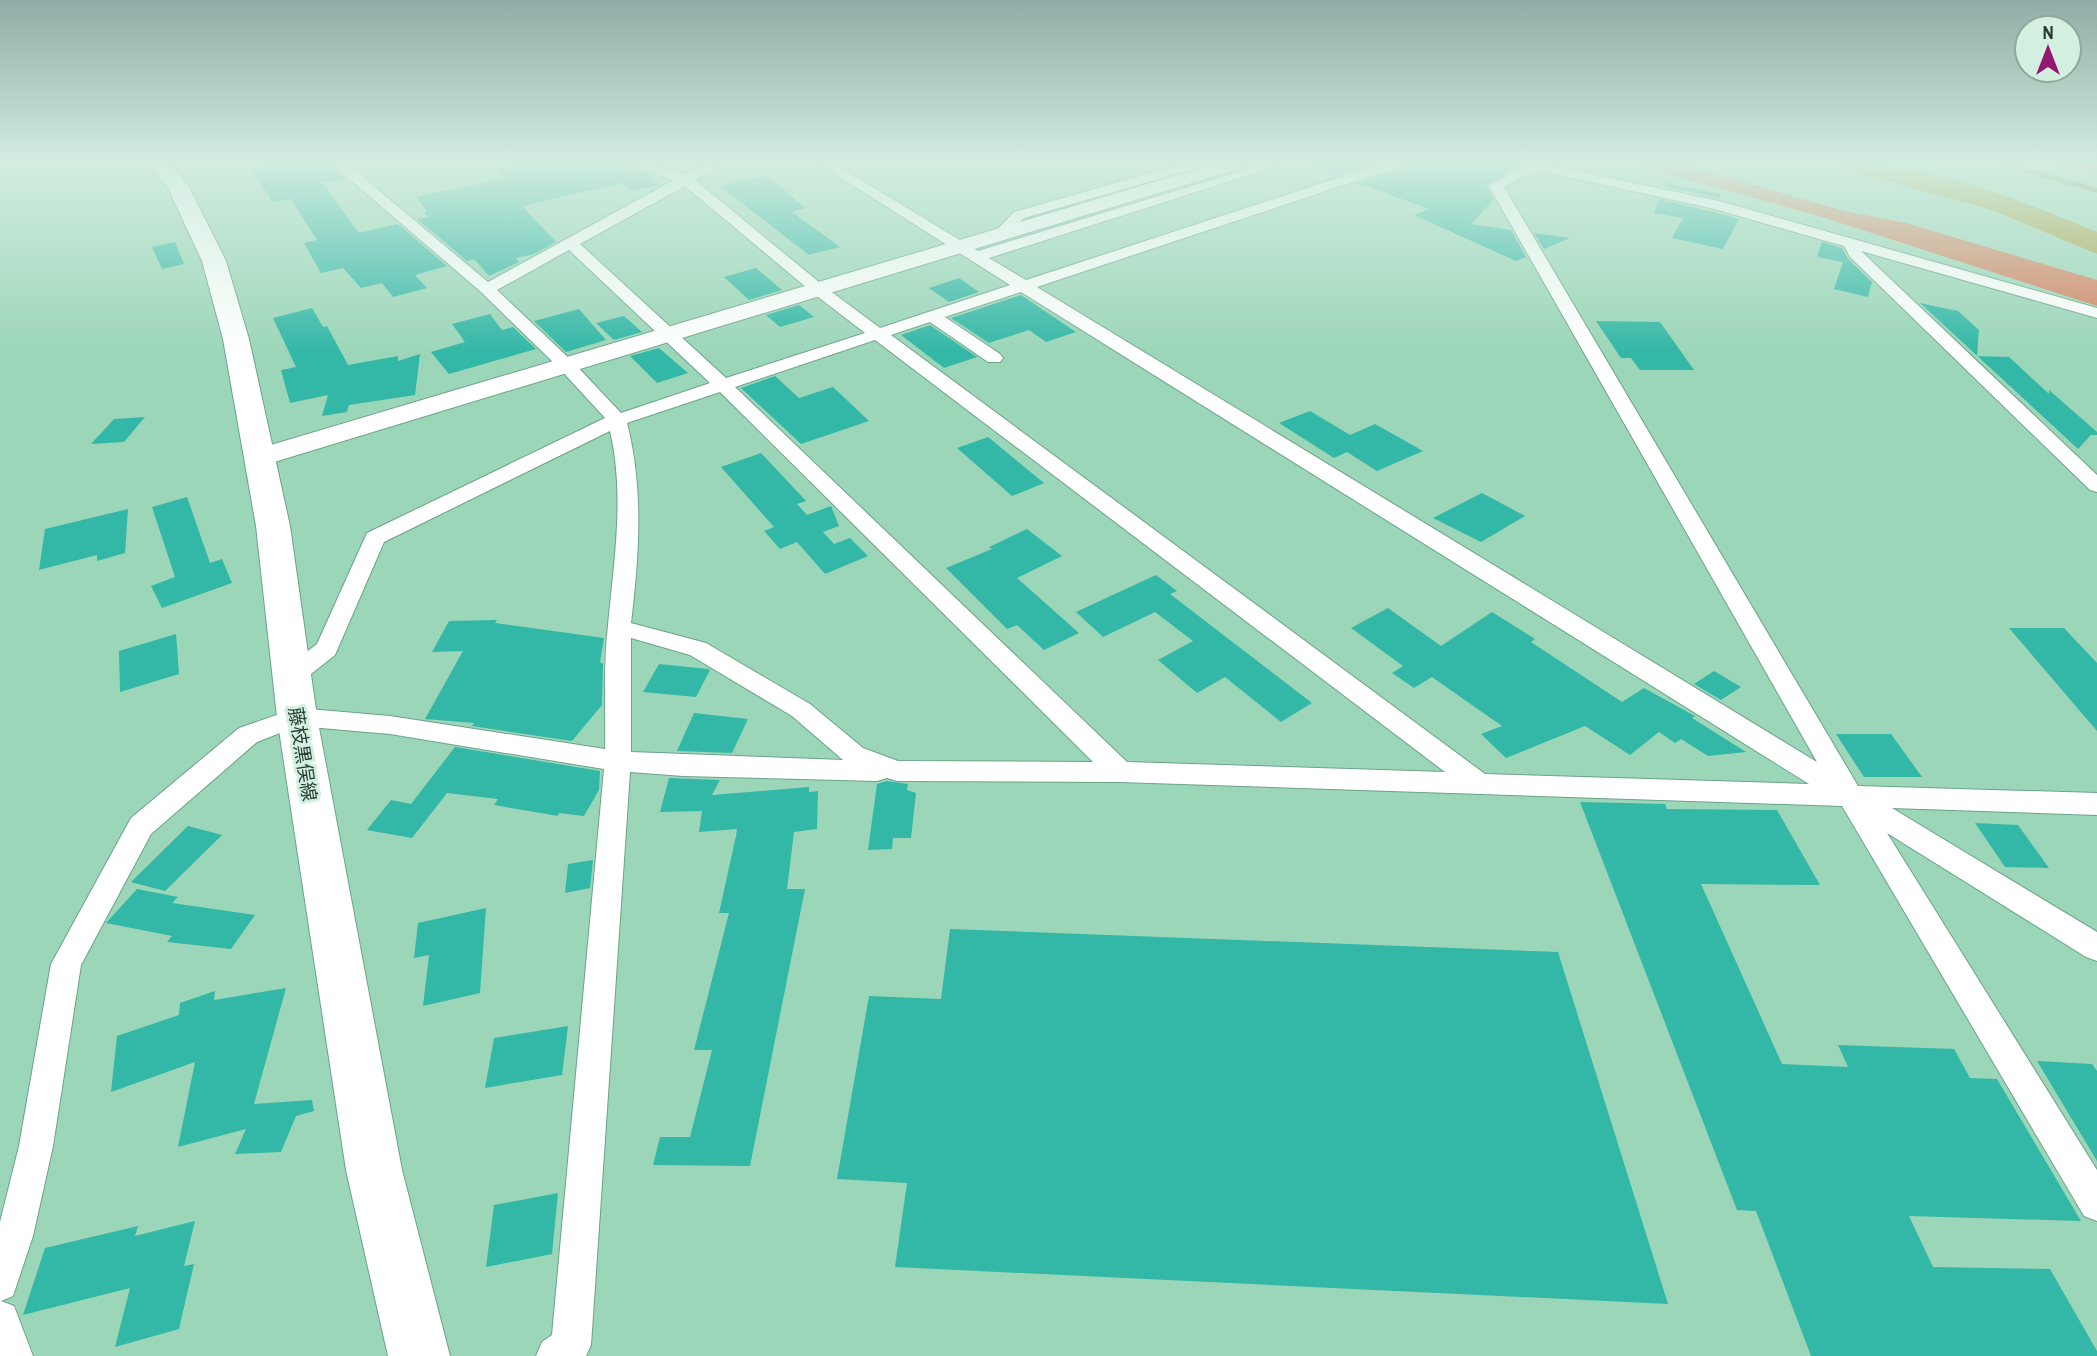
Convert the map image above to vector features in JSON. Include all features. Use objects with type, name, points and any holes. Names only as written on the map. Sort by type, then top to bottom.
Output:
[{"type":"main road","name":"藤枝黒俣線","points":[[197,226],[214,261],[226,298],[261,457],[273,526],[297,717],[374,1170],[419,1356]]},
{"type":"street","points":[[413,226],[487,289],[566,365],[617,420],[627,462],[627,563],[619,627],[618,761],[571,1345],[556,1356]]},
{"type":"street","points":[[487,289],[604,226]]},
{"type":"street","points":[[742,226],[819,290],[1481,785]]},
{"type":"street","points":[[926,226],[2097,948]]},
{"type":"street","points":[[968,252],[999,235],[1025,226]]},
{"type":"street","points":[[261,457],[819,290],[1058,226]]},
{"type":"street","points":[[292,676],[327,649],[375,538],[617,420],[1206,226]]},
{"type":"street","points":[[1519,226],[1850,796],[2097,1203]]},
{"type":"street","points":[[1794,226],[2097,313]]},
{"type":"street","points":[[1850,242],[1855,254],[2097,486]]},
{"type":"street","points":[[572,244],[724,386],[1120,772]]},
{"type":"street","points":[[933,317],[994,358]]},
{"type":"street","points":[[619,627],[698,649],[801,710],[854,755],[897,771]]},
{"type":"street","points":[[0,1283],[15,1236],[36,1146],[66,964],[141,826],[248,735],[297,717],[390,725],[618,761],[683,766],[1120,772],[2097,804]]},
{"type":"street","points":[[0,1320],[13,1356]]},
{"type":"shaded area","points":[[1851,226],[1917,226],[2097,280],[2097,306]]},
{"type":"building","points":[[308,226],[354,226],[359,233],[401,226],[447,266],[415,275],[427,288],[393,297],[382,283],[361,288],[343,268],[321,273],[304,243],[317,240]]},
{"type":"building","points":[[426,226],[541,226],[556,242],[534,254],[516,258],[519,262],[489,276],[474,259],[467,261]]},
{"type":"building","points":[[772,226],[812,226],[840,247],[809,255]]},
{"type":"building","points":[[1439,226],[1486,226],[1511,230],[1526,257],[1516,261]]},
{"type":"building","points":[[1678,226],[1735,226],[1723,249],[1672,238]]},
{"type":"building","points":[[1534,233],[1570,238],[1544,249]]},
{"type":"building","points":[[175,242],[184,264],[162,269],[152,247]]},
{"type":"building","points":[[1822,242],[1842,248],[1848,259],[1872,282],[1868,297],[1834,289],[1843,262],[1817,257]]},
{"type":"building","points":[[756,268],[782,290],[749,300],[724,277]]},
{"type":"building","points":[[959,278],[979,292],[949,302],[929,288]]},
{"type":"building","points":[[1021,295],[1076,332],[1046,342],[1029,330],[989,343],[951,318]]},
{"type":"building","points":[[1920,303],[1958,311],[1979,330],[1977,356]]},
{"type":"building","points":[[799,305],[814,317],[780,327],[766,315]]},
{"type":"building","points":[[312,308],[323,327],[327,326],[348,365],[398,356],[398,361],[420,354],[415,395],[349,405],[347,412],[322,416],[328,395],[290,403],[281,370],[296,367],[273,318]]},
{"type":"building","points":[[579,309],[606,340],[566,352],[534,321]]},
{"type":"building","points":[[490,314],[502,330],[513,327],[536,349],[449,374],[431,352],[465,342],[452,324]]},
{"type":"building","points":[[624,316],[642,332],[614,340],[596,323]]},
{"type":"building","points":[[1596,321],[1660,322],[1694,370],[1640,370],[1631,358],[1621,358]]},
{"type":"building","points":[[930,325],[977,357],[944,368],[901,335]]},
{"type":"building","points":[[659,348],[688,373],[657,383],[630,356]]},
{"type":"building","points":[[1977,356],[2009,357],[2049,394],[2049,390],[2097,432],[2097,435],[2091,435],[2078,449]]},
{"type":"building","points":[[775,376],[799,398],[833,387],[869,421],[801,444],[741,388]]},
{"type":"building","points":[[1310,411],[1350,435],[1375,424],[1423,451],[1377,471],[1347,452],[1334,458],[1279,423]]},
{"type":"building","points":[[145,417],[124,442],[91,444],[114,419]]},
{"type":"building","points":[[988,437],[1044,483],[1012,496],[957,448]]},
{"type":"building","points":[[761,453],[806,501],[797,504],[807,515],[831,506],[839,526],[823,532],[834,544],[850,538],[868,556],[825,574],[797,542],[780,549],[764,531],[774,527],[721,467]]},
{"type":"building","points":[[1482,493],[1525,516],[1481,542],[1433,518]]},
{"type":"building","points":[[187,497],[210,563],[222,559],[232,583],[162,608],[151,586],[175,577],[152,507]]},
{"type":"building","points":[[128,509],[125,553],[97,561],[97,555],[39,570],[45,529]]},
{"type":"building","points":[[1027,529],[1062,556],[1017,578],[1079,633],[1044,650],[1017,625],[1007,629],[946,568],[992,549],[989,547]]},
{"type":"building","points":[[1156,575],[1177,591],[1170,594],[1312,703],[1281,722],[1225,677],[1197,693],[1158,660],[1193,641],[1155,612],[1103,637],[1076,612]]},
{"type":"building","points":[[1388,608],[1441,646],[1492,612],[1535,639],[1531,642],[1622,702],[1644,688],[1695,716],[1692,718],[1746,752],[1708,756],[1681,739],[1675,743],[1659,732],[1630,755],[1585,726],[1506,758],[1481,734],[1502,726],[1432,677],[1414,688],[1392,673],[1403,666],[1351,628]]},
{"type":"building","points":[[497,620],[495,623],[604,638],[600,662],[603,664],[602,705],[572,741],[472,726],[474,723],[425,719],[463,651],[432,652],[449,621]]},
{"type":"building","points":[[2009,628],[2064,628],[2097,663],[2097,731]]},
{"type":"building","points":[[176,634],[179,674],[120,692],[119,651]]},
{"type":"building","points":[[659,664],[710,670],[696,697],[643,692]]},
{"type":"building","points":[[1714,671],[1741,687],[1721,700],[1694,684]]},
{"type":"building","points":[[694,713],[748,719],[732,753],[677,751]]},
{"type":"building","points":[[1836,734],[1891,734],[1922,777],[1864,777]]},
{"type":"building","points":[[455,747],[600,771],[599,790],[584,816],[559,813],[558,816],[494,805],[498,799],[447,793],[412,838],[367,830],[391,800],[411,804]]},
{"type":"building","points":[[669,778],[720,780],[712,795],[809,787],[809,792],[818,791],[817,829],[794,832],[787,889],[805,889],[750,1166],[653,1165],[660,1137],[690,1137],[712,1050],[694,1050],[729,913],[719,913],[738,835],[737,829],[699,832],[702,811],[660,812]]},
{"type":"building","points":[[887,781],[908,784],[907,790],[916,793],[911,838],[893,838],[892,849],[868,850],[877,784]]},
{"type":"building","points":[[1580,802],[1665,804],[1667,809],[1777,810],[1820,885],[1701,884],[1782,1064],[1848,1067],[1838,1045],[1954,1049],[1970,1078],[1997,1079],[2081,1221],[1909,1216],[1933,1267],[2050,1269],[2097,1351],[2097,1356],[1811,1356],[1756,1211],[1737,1210]]},
{"type":"building","points":[[1975,823],[2018,825],[2049,868],[2005,867]]},
{"type":"building","points":[[188,826],[222,835],[165,891],[131,882]]},
{"type":"building","points":[[593,860],[590,888],[565,893],[568,864]]},
{"type":"building","points":[[137,889],[178,897],[172,903],[255,915],[231,949],[167,942],[172,936],[106,923]]},
{"type":"building","points":[[486,908],[480,993],[423,1006],[429,955],[414,958],[418,923]]},
{"type":"building","points":[[950,929],[1558,952],[1668,1304],[895,1267],[907,1183],[837,1179],[869,996],[941,999]]},
{"type":"building","points":[[286,988],[254,1104],[312,1100],[314,1111],[296,1116],[281,1152],[235,1154],[246,1129],[178,1147],[195,1062],[111,1092],[117,1036],[179,1015],[180,1003],[215,991],[214,1000]]},
{"type":"building","points":[[568,1026],[562,1075],[485,1088],[494,1038]]},
{"type":"building","points":[[2037,1061],[2092,1064],[2097,1071],[2097,1161]]},
{"type":"building","points":[[558,1193],[552,1254],[486,1267],[494,1205]]},
{"type":"building","points":[[195,1221],[184,1266],[194,1264],[179,1329],[115,1347],[130,1288],[23,1315],[45,1248],[138,1226],[135,1236]]},
{"type":"waterway","points":[[2055,226],[2097,244]]}]
